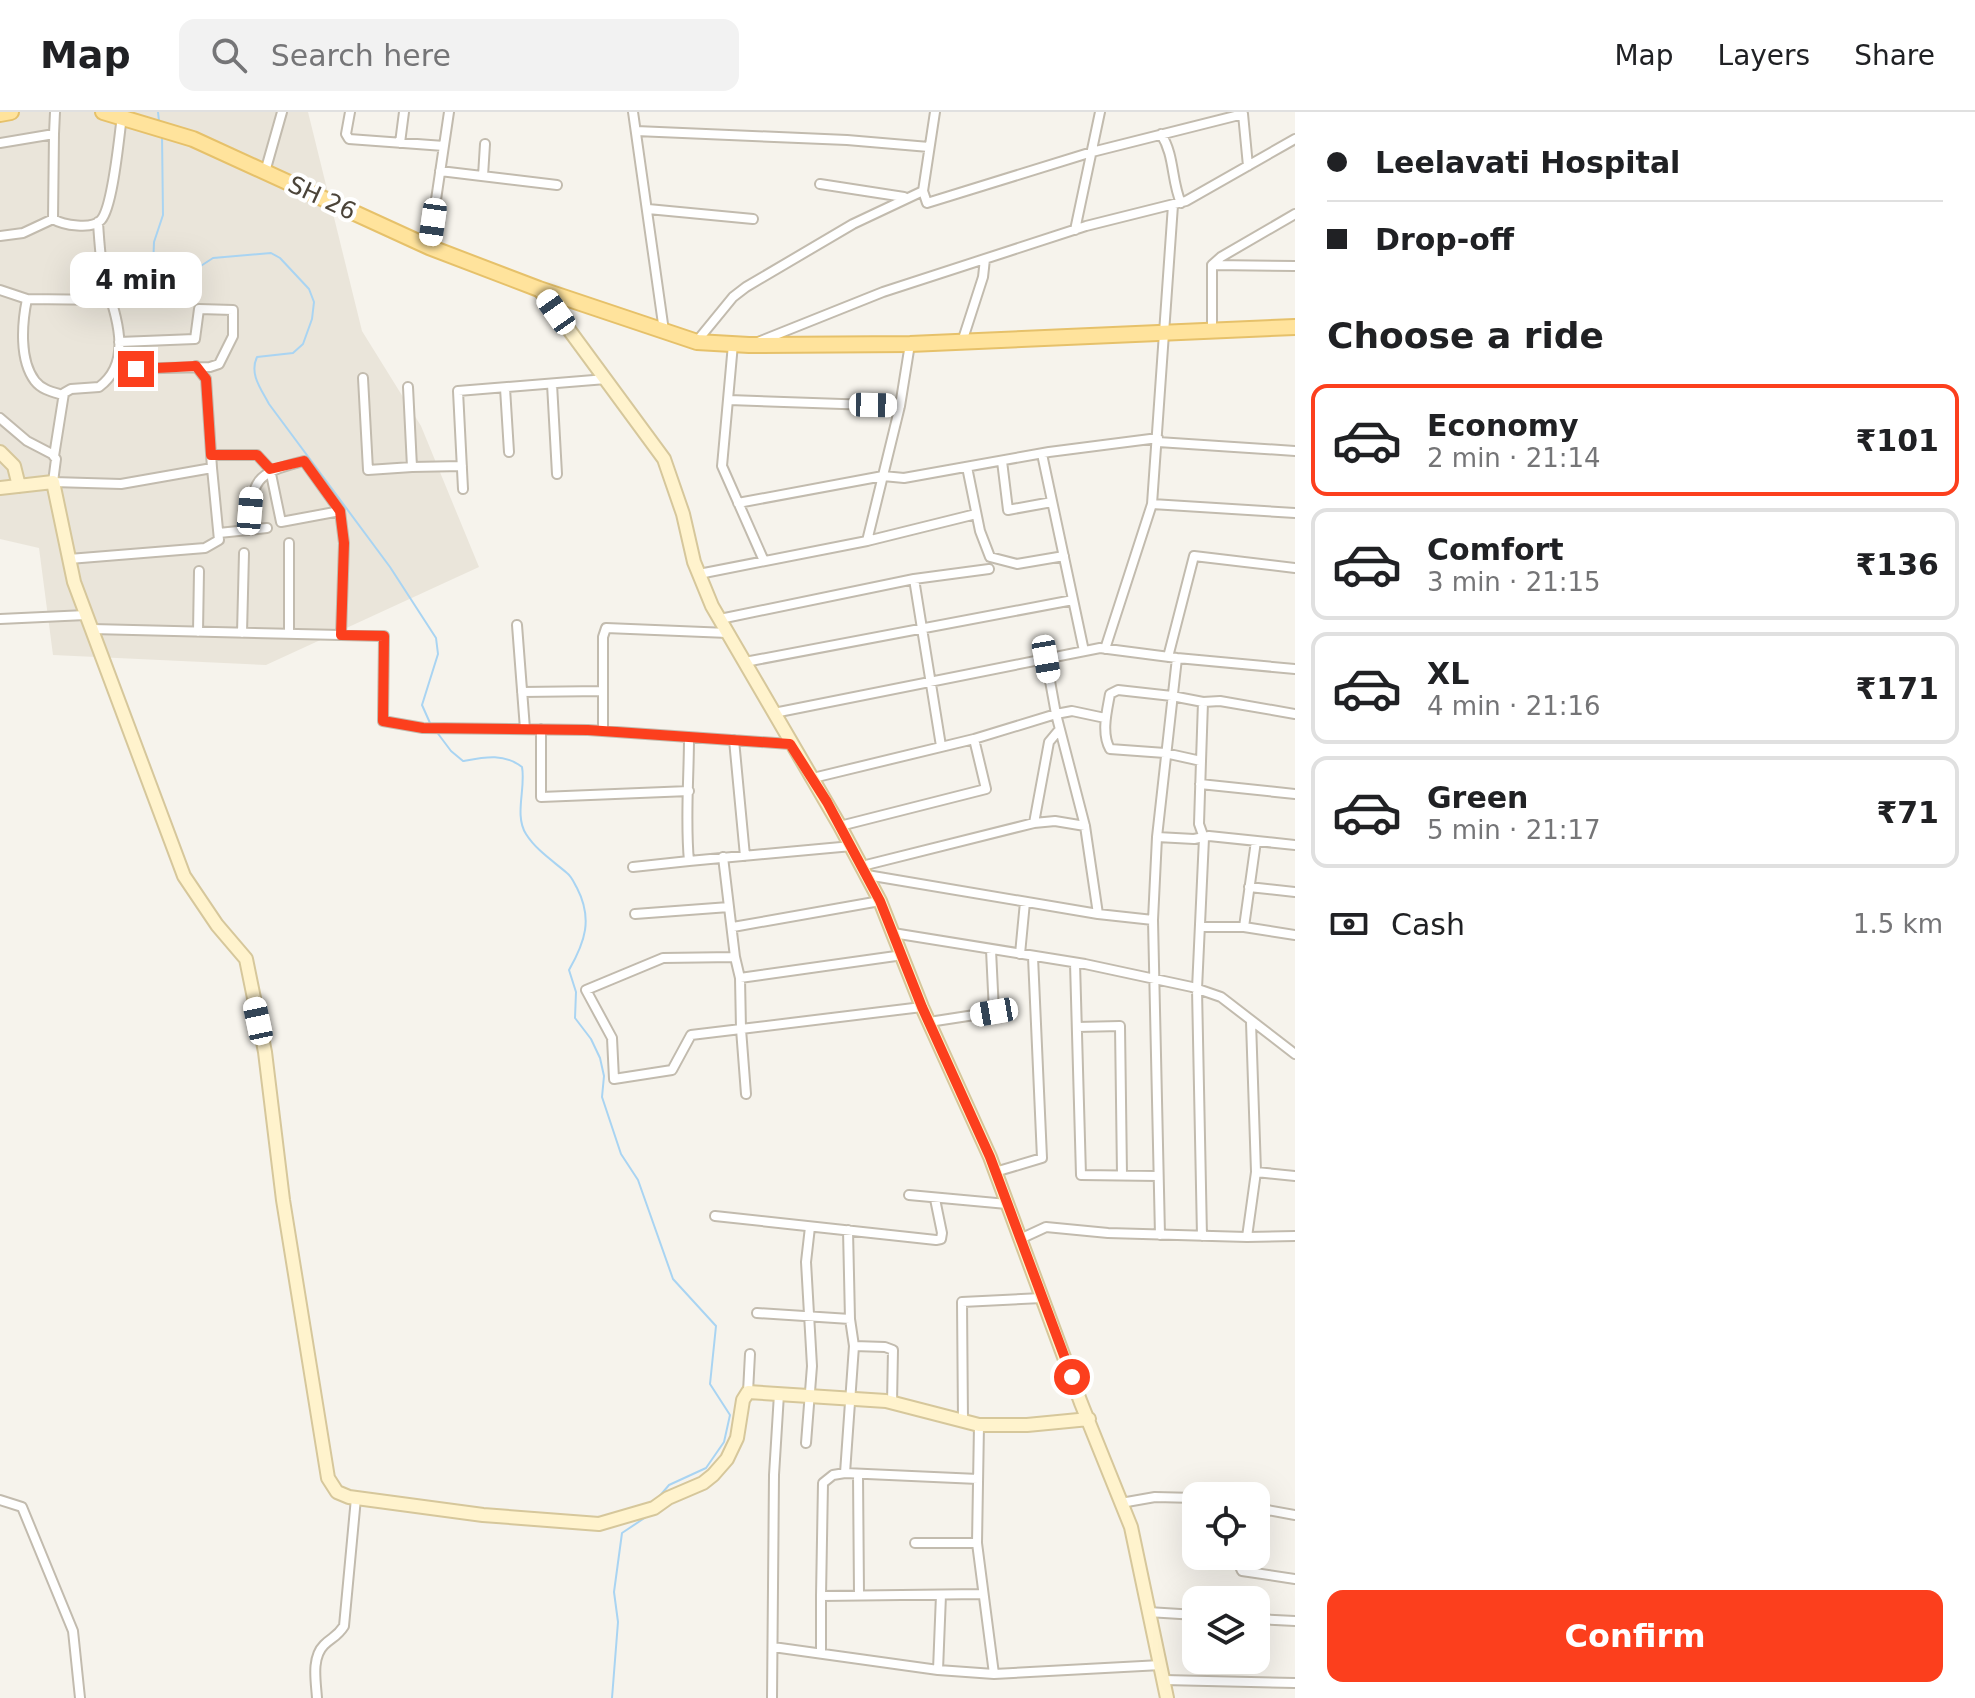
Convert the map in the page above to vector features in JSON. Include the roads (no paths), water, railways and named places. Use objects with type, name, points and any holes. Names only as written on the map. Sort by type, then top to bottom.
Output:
[{"type":"main road","points":[[0,114],[11,112]]},
{"type":"main road","name":"SH 26","points":[[110,113],[193,139],[429,247],[539,289],[697,342],[749,345],[910,344],[1295,327]]},
{"type":"main road","points":[[539,289],[664,459],[699,574],[720,619],[852,846],[880,901],[922,1007],[995,1172],[1131,1527],[1167,1698]]},
{"type":"main road","points":[[0,452],[14,466],[19,486]]},
{"type":"main road","points":[[0,488],[53,482],[74,582],[184,876],[217,925],[246,959],[265,1052],[283,1200],[328,1478],[337,1492],[356,1498],[483,1515],[599,1524],[649,1508],[703,1483],[727,1459],[737,1438],[743,1400],[748,1392],[892,1403],[979,1425],[1027,1425],[1089,1419]]},
{"type":"street","points":[[53,219],[55,112]]},
{"type":"street","points":[[265,172],[282,112]]},
{"type":"street","points":[[350,112],[346,134],[349,139],[444,146]]},
{"type":"street","points":[[400,143],[404,112]]},
{"type":"street","points":[[429,247],[449,112]]},
{"type":"street","points":[[633,112],[664,332]]},
{"type":"street","points":[[935,112],[923,191],[927,203],[1092,152],[1243,113],[1248,166]]},
{"type":"street","points":[[1075,230],[1100,112]]},
{"type":"street","points":[[0,236],[23,233],[53,219],[69,224],[94,225],[98,222],[109,199],[110,113]]},
{"type":"street","points":[[636,131],[847,140],[929,147]]},
{"type":"street","points":[[0,143],[54,134]]},
{"type":"street","points":[[1105,649],[1152,504],[1163,334],[1177,204],[1170,148],[1161,134]]},
{"type":"street","points":[[749,345],[883,292],[1075,230],[1177,204],[1295,139]]},
{"type":"street","points":[[483,176],[485,144]]},
{"type":"street","points":[[440,171],[557,185]]},
{"type":"street","points":[[820,184],[905,197]]},
{"type":"street","points":[[697,342],[733,297],[746,287],[853,224],[923,191]]},
{"type":"street","points":[[648,209],[753,219]]},
{"type":"street","points":[[1212,330],[1212,265],[1295,214]]},
{"type":"street","points":[[98,222],[103,270],[119,342],[116,369],[99,387],[71,389],[63,395],[53,482],[121,484],[212,468]]},
{"type":"street","points":[[962,342],[983,277],[985,259]]},
{"type":"street","points":[[1212,265],[1295,266]]},
{"type":"street","points":[[0,290],[27,299],[111,300]]},
{"type":"street","points":[[27,299],[23,341],[31,374],[46,390],[63,395]]},
{"type":"street","points":[[116,369],[219,364],[233,336],[233,310],[199,309],[195,339],[119,342]]},
{"type":"street","points":[[733,344],[722,466],[764,561]]},
{"type":"street","points":[[867,541],[900,406],[910,344]]},
{"type":"street","points":[[69,559],[205,548],[219,540],[206,379],[196,366]]},
{"type":"street","points":[[363,378],[368,470],[462,466]]},
{"type":"street","points":[[463,489],[458,391],[606,379]]},
{"type":"street","points":[[552,384],[557,474]]},
{"type":"street","points":[[408,387],[412,467]]},
{"type":"street","points":[[505,388],[509,452]]},
{"type":"street","points":[[729,400],[900,406]]},
{"type":"street","points":[[0,418],[27,441],[54,456]]},
{"type":"street","points":[[738,503],[883,476],[904,478],[1042,454],[1158,440],[1295,451]]},
{"type":"street","points":[[1042,454],[1084,651]]},
{"type":"street","points":[[211,455],[257,455],[270,469],[281,522],[340,511]]},
{"type":"street","points":[[249,530],[252,491],[270,469],[304,461],[340,511],[344,543],[341,635]]},
{"type":"street","points":[[1002,461],[1008,510],[1052,502]]},
{"type":"street","points":[[967,467],[976,514],[990,557],[1017,564],[1064,556]]},
{"type":"street","points":[[1152,504],[1295,513]]},
{"type":"street","points":[[699,574],[867,541],[976,514]]},
{"type":"street","points":[[219,533],[267,528]]},
{"type":"street","points":[[289,543],[289,634]]},
{"type":"street","points":[[242,633],[244,553]]},
{"type":"street","points":[[1160,1235],[1153,920],[1157,837],[1172,696],[1172,658],[1194,556],[1295,568]]},
{"type":"street","points":[[720,619],[914,579],[989,569]]},
{"type":"street","points":[[198,632],[199,571]]},
{"type":"street","points":[[914,579],[941,746]]},
{"type":"street","points":[[745,662],[1073,600]]},
{"type":"street","points":[[0,619],[86,615]]},
{"type":"street","points":[[517,625],[525,729]]},
{"type":"street","points":[[603,731],[603,637],[606,628],[728,633]]},
{"type":"street","points":[[92,629],[384,636],[383,721],[423,728],[603,731],[790,744]]},
{"type":"street","points":[[774,713],[1105,649],[1295,669]]},
{"type":"street","points":[[1046,659],[1059,730],[1085,826],[1098,914]]},
{"type":"street","points":[[1201,761],[1165,753],[1110,749],[1106,745],[1105,718],[1110,694],[1118,690],[1203,702],[1220,701],[1295,714]]},
{"type":"street","points":[[522,692],[603,691]]},
{"type":"street","points":[[1202,1236],[1197,989],[1204,838],[1199,824],[1203,702]]},
{"type":"street","points":[[813,778],[974,739],[1056,714],[1072,711],[1105,718]]},
{"type":"street","points":[[541,729],[541,797],[689,791]]},
{"type":"street","points":[[1034,823],[1049,742],[1059,730]]},
{"type":"street","points":[[689,737],[689,791],[685,824],[689,861]]},
{"type":"street","points":[[840,826],[986,789],[974,739]]},
{"type":"street","points":[[734,740],[745,856]]},
{"type":"street","points":[[1200,784],[1295,794]]},
{"type":"street","points":[[864,871],[1034,823],[1055,821],[1085,826]]},
{"type":"street","points":[[1157,837],[1209,836],[1295,845]]},
{"type":"street","points":[[1244,927],[1256,841]]},
{"type":"street","points":[[633,867],[852,846]]},
{"type":"street","points":[[723,857],[740,978],[746,1094]]},
{"type":"street","points":[[864,871],[1025,902],[1153,920]]},
{"type":"street","points":[[1249,887],[1295,892]]},
{"type":"street","points":[[733,927],[880,901]]},
{"type":"street","points":[[1020,954],[1025,902]]},
{"type":"street","points":[[635,914],[729,907]]},
{"type":"street","points":[[1200,927],[1244,927],[1295,935]]},
{"type":"street","points":[[893,933],[1075,963],[1197,989],[1221,997],[1295,1054]]},
{"type":"street","points":[[929,1022],[994,1012],[991,950]]},
{"type":"street","points":[[740,978],[903,955]]},
{"type":"street","points":[[735,957],[663,958],[586,990],[612,1038],[614,1079],[672,1070],[691,1035],[922,1007]]},
{"type":"street","points":[[995,1172],[1042,1158],[1033,957]]},
{"type":"street","points":[[1075,963],[1081,1175],[1158,1176]]},
{"type":"street","points":[[1247,1237],[1256,1172],[1251,1022]]},
{"type":"street","points":[[1077,1027],[1120,1026],[1122,1175]]},
{"type":"street","points":[[1256,1172],[1295,1176]]},
{"type":"street","points":[[909,1195],[1007,1204]]},
{"type":"street","points":[[715,1216],[941,1239],[935,1199]]},
{"type":"street","points":[[806,1443],[812,1366],[806,1262],[810,1227]]},
{"type":"street","points":[[1020,1239],[1046,1227],[1160,1235],[1295,1236]]},
{"type":"street","points":[[845,1473],[854,1346],[850,1319],[848,1230]]},
{"type":"street","points":[[963,1421],[962,1302],[1042,1298]]},
{"type":"street","points":[[757,1313],[850,1319]]},
{"type":"street","points":[[854,1346],[893,1350],[892,1403]]},
{"type":"street","points":[[748,1392],[750,1354]]},
{"type":"street","points":[[772,1698],[778,1394]]},
{"type":"street","points":[[979,1425],[977,1543],[994,1674]]},
{"type":"street","points":[[821,1652],[823,1483],[833,1475],[845,1473],[978,1479]]},
{"type":"street","points":[[858,1474],[859,1594]]},
{"type":"street","points":[[1121,1503],[1155,1497],[1182,1498]]},
{"type":"street","points":[[317,1698],[315,1666],[322,1646],[336,1637],[344,1626],[356,1498]]},
{"type":"street","points":[[0,1500],[22,1507],[27,1515],[73,1631],[80,1698]]},
{"type":"street","points":[[1270,1511],[1295,1515]]},
{"type":"street","points":[[915,1543],[977,1543]]},
{"type":"street","points":[[1242,1570],[1295,1579]]},
{"type":"street","points":[[821,1596],[982,1594]]},
{"type":"street","points":[[938,1670],[941,1595]]},
{"type":"street","points":[[1148,1612],[1182,1614]]},
{"type":"street","points":[[1270,1620],[1295,1621]]},
{"type":"street","points":[[773,1647],[938,1670],[994,1674],[1161,1665]]},
{"type":"street","points":[[1164,1680],[1295,1683]]},
{"type":"waterway","points":[[158,112],[159,121]]},
{"type":"waterway","points":[[162,135],[163,215],[154,242],[153,267],[167,278],[190,273],[213,258],[271,253],[280,258],[309,289],[314,302],[303,344],[293,353],[257,357],[255,375],[269,404],[390,567],[436,638],[438,654],[422,705],[430,723]]},
{"type":"waterway","points":[[436,731],[463,761],[501,758],[522,767],[521,818],[526,834],[570,876],[585,910],[583,940],[569,970],[576,992],[575,1018],[591,1039],[600,1058],[604,1076],[602,1097],[621,1154],[638,1180],[673,1279],[716,1326],[710,1384],[730,1415],[724,1442],[706,1468],[669,1485],[658,1498]]},
{"type":"waterway","points":[[612,1698],[618,1622],[614,1592],[622,1533],[646,1517]]}]
